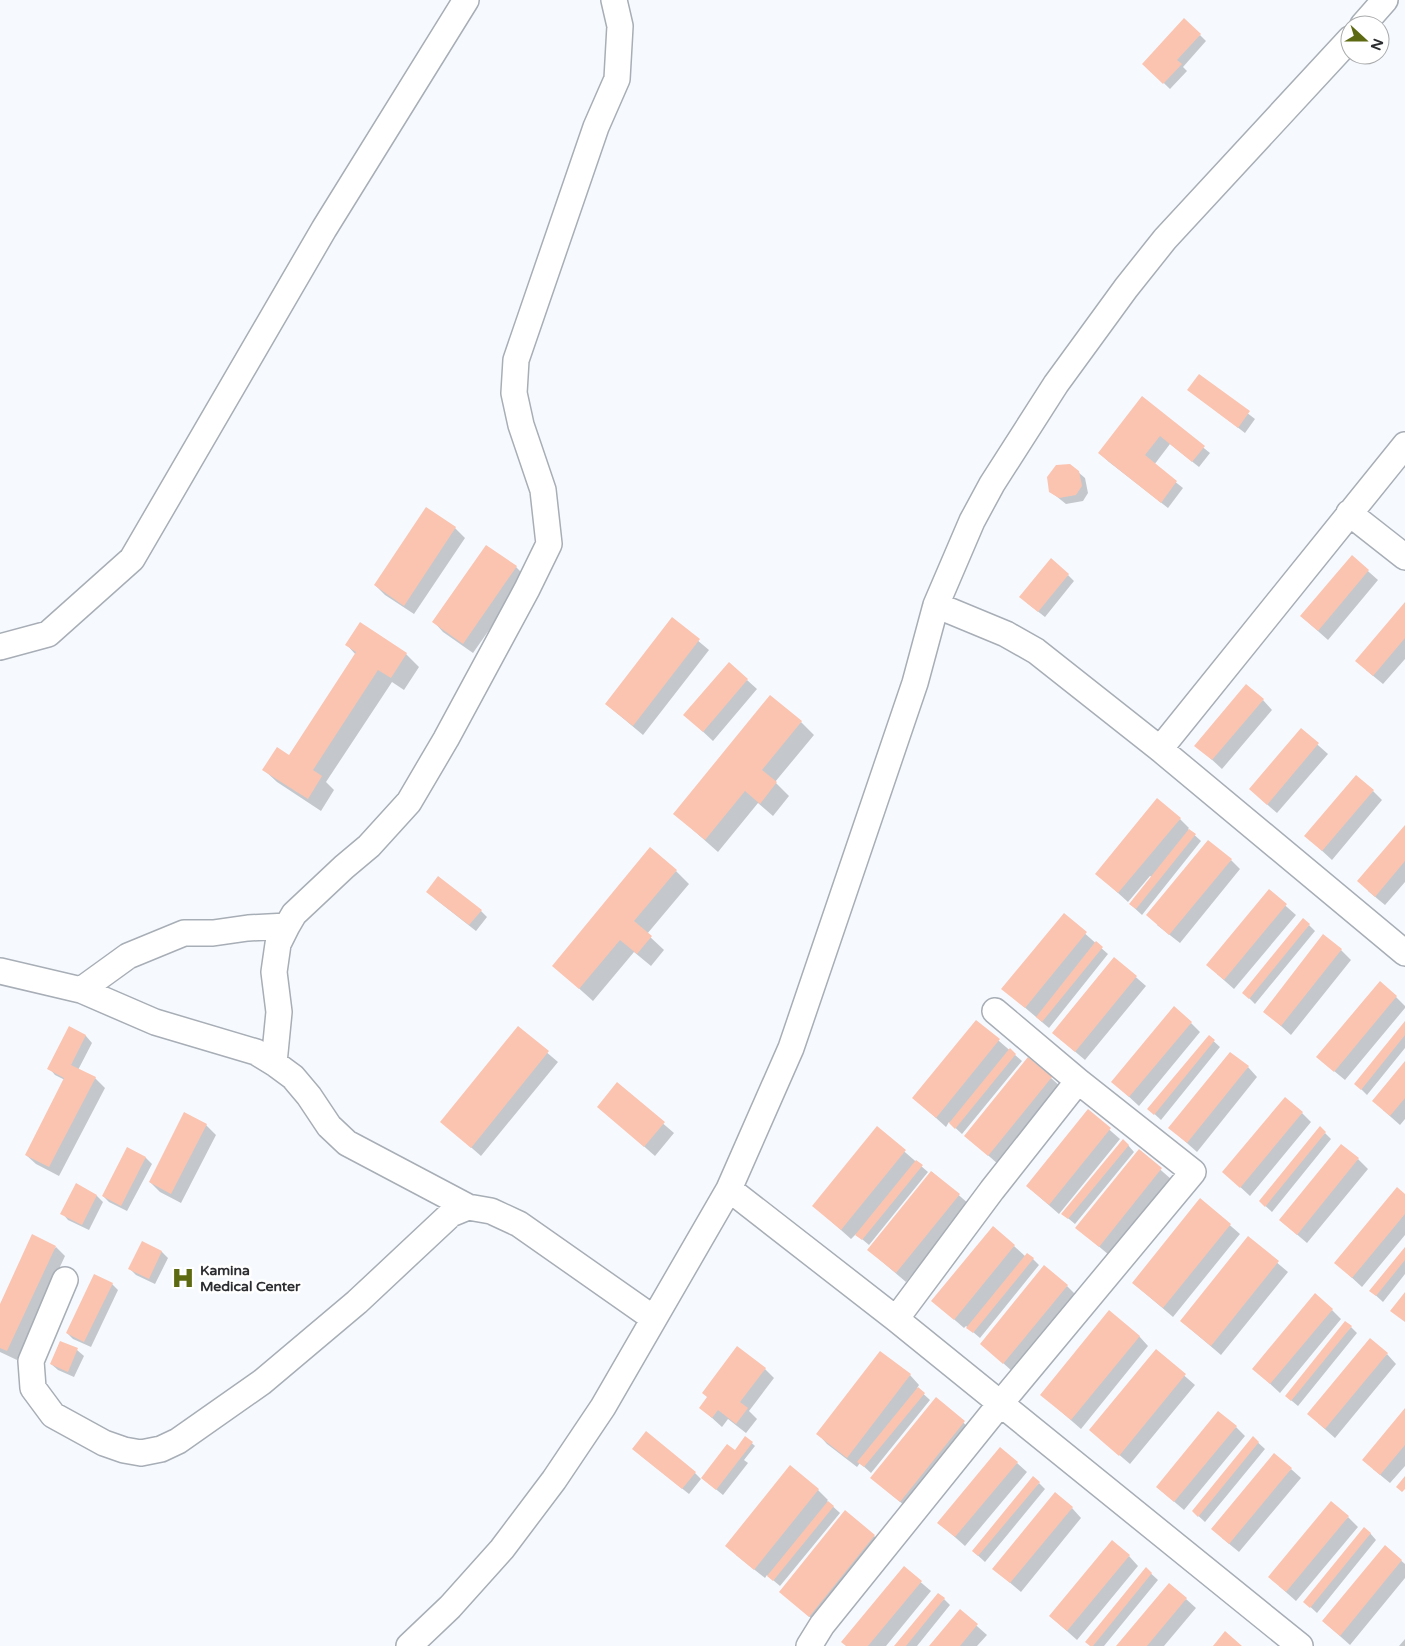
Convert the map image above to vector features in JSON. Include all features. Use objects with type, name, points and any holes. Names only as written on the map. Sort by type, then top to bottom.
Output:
[{"type":"street","points":[[0,647],[48,634],[132,559],[324,229],[466,0]]},
{"type":"street","points":[[274,1063],[279,1012],[274,972],[278,944],[287,926],[294,914],[369,846],[409,802],[446,739],[527,589],[549,544],[543,490],[521,425],[514,393],[516,360],[596,127],[617,79],[620,26],[614,0]]},
{"type":"street","points":[[1372,15],[1385,0]]},
{"type":"street","points":[[409,1646],[450,1607],[502,1550],[548,1488],[603,1407],[729,1189],[791,1048],[914,683],[936,605],[972,521],[992,484],[1056,384],[1126,288],[1165,239],[1340,50]]},
{"type":"street","points":[[1160,749],[1405,445]]},
{"type":"street","points":[[1349,513],[1405,557]]},
{"type":"street","points":[[936,605],[1006,634],[1036,651],[1160,749],[1405,953]]},
{"type":"street","points":[[80,990],[128,956],[184,933],[213,933],[248,928],[287,926]]},
{"type":"street","points":[[0,971],[80,990],[155,1022],[256,1052],[292,1077],[309,1096],[329,1126],[347,1143],[468,1207],[492,1211],[519,1224],[653,1318]]},
{"type":"street","points":[[809,1646],[822,1625],[1000,1404],[1194,1172],[1078,1081],[996,1011]]},
{"type":"street","points":[[896,1319],[992,1190],[1078,1081]]},
{"type":"street","points":[[729,1189],[896,1319],[1300,1646]]},
{"type":"street","points":[[65,1280],[31,1361],[33,1388],[53,1415],[104,1443],[124,1450],[141,1453],[161,1449],[178,1441],[262,1382],[358,1302],[452,1214],[468,1207]]},
{"type":"building","points":[[1184,18],[1201,34],[1177,60],[1182,64],[1163,84],[1142,64]]},
{"type":"building","points":[[1199,374],[1250,411],[1238,428],[1187,390]]},
{"type":"building","points":[[1142,396],[1205,446],[1192,462],[1160,436],[1145,455],[1177,481],[1161,503],[1098,453]]},
{"type":"building","points":[[1070,464],[1079,471],[1082,486],[1076,495],[1059,498],[1049,492],[1047,477],[1056,465]]},
{"type":"building","points":[[426,507],[456,527],[404,606],[374,585]]},
{"type":"building","points":[[486,545],[517,566],[463,644],[432,622]]},
{"type":"building","points":[[1352,555],[1369,570],[1318,631],[1300,616]]},
{"type":"building","points":[[1051,558],[1069,574],[1038,612],[1019,597]]},
{"type":"building","points":[[1405,602],[1405,638],[1373,676],[1355,661]]},
{"type":"building","points":[[672,617],[700,639],[633,726],[605,704]]},
{"type":"building","points":[[360,622],[407,653],[391,678],[378,670],[313,770],[322,776],[308,799],[262,770],[277,747],[289,755],[356,652],[345,645]]},
{"type":"building","points":[[729,662],[748,679],[703,732],[683,715]]},
{"type":"building","points":[[1246,684],[1264,699],[1212,760],[1194,746]]},
{"type":"building","points":[[770,695],[802,721],[762,770],[777,782],[760,804],[745,791],[705,840],[673,814]]},
{"type":"building","points":[[1301,728],[1319,743],[1267,805],[1249,789]]},
{"type":"building","points":[[1356,775],[1374,790],[1322,851],[1304,836]]},
{"type":"building","points":[[1157,798],[1181,818],[1118,893],[1095,874]]},
{"type":"building","points":[[1405,825],[1405,861],[1375,897],[1357,881]]},
{"type":"building","points":[[1189,829],[1196,834],[1136,909],[1129,904]]},
{"type":"building","points":[[1208,840],[1232,859],[1169,935],[1146,915]]},
{"type":"building","points":[[650,847],[677,870],[634,921],[652,936],[637,954],[620,940],[579,989],[552,966]]},
{"type":"building","points":[[438,876],[482,910],[469,925],[426,892]]},
{"type":"building","points":[[1269,889],[1287,904],[1224,980],[1206,965]]},
{"type":"building","points":[[1064,913],[1087,932],[1025,1008],[1001,989]]},
{"type":"building","points":[[1303,918],[1310,924],[1249,999],[1242,993]]},
{"type":"building","points":[[1323,934],[1342,949],[1281,1026],[1263,1012]]},
{"type":"building","points":[[1096,941],[1103,947],[1042,1022],[1036,1017]]},
{"type":"building","points":[[1114,957],[1137,976],[1075,1052],[1052,1033]]},
{"type":"building","points":[[1380,981],[1397,996],[1334,1072],[1316,1057]]},
{"type":"building","points":[[1174,1006],[1192,1022],[1129,1097],[1111,1082]]},
{"type":"building","points":[[976,1020],[1000,1039],[936,1118],[912,1098]]},
{"type":"building","points":[[1405,1021],[1405,1035],[1361,1090],[1354,1084]]},
{"type":"building","points":[[69,1026],[86,1035],[71,1065],[96,1077],[49,1167],[25,1155],[64,1078],[47,1069]]},
{"type":"building","points":[[518,1026],[549,1051],[471,1148],[440,1122]]},
{"type":"building","points":[[1209,1035],[1215,1040],[1154,1115],[1147,1109]]},
{"type":"building","points":[[1010,1048],[1016,1054],[955,1129],[949,1123]]},
{"type":"building","points":[[1230,1052],[1249,1066],[1187,1143],[1168,1128]]},
{"type":"building","points":[[1028,1057],[1052,1077],[988,1156],[964,1136]]},
{"type":"building","points":[[1405,1061],[1405,1098],[1390,1116],[1372,1101]]},
{"type":"building","points":[[617,1082],[665,1122],[644,1147],[597,1107]]},
{"type":"building","points":[[1285,1097],[1303,1112],[1240,1188],[1222,1172]]},
{"type":"building","points":[[1088,1109],[1111,1128],[1049,1205],[1026,1186]]},
{"type":"building","points":[[184,1112],[207,1124],[171,1194],[149,1182]]},
{"type":"building","points":[[877,1126],[906,1150],[841,1230],[812,1206]]},
{"type":"building","points":[[1320,1126],[1326,1132],[1265,1207],[1259,1201]]},
{"type":"building","points":[[1123,1139],[1129,1145],[1068,1219],[1061,1214]]},
{"type":"building","points":[[1341,1144],[1359,1158],[1297,1235],[1279,1220]]},
{"type":"building","points":[[127,1147],[146,1157],[121,1206],[102,1196]]},
{"type":"building","points":[[1139,1149],[1162,1168],[1099,1247],[1075,1228]]},
{"type":"building","points":[[916,1160],[923,1165],[862,1240],[855,1235]]},
{"type":"building","points":[[931,1171],[960,1194],[896,1273],[867,1250]]},
{"type":"building","points":[[76,1183],[97,1195],[82,1225],[60,1214]]},
{"type":"building","points":[[1397,1187],[1405,1194],[1405,1214],[1352,1278],[1334,1263]]},
{"type":"building","points":[[1200,1198],[1231,1224],[1163,1308],[1132,1283]]},
{"type":"building","points":[[993,1226],[1015,1245],[954,1320],[931,1301]]},
{"type":"building","points":[[32,1234],[56,1246],[7,1351],[0,1348],[0,1304]]},
{"type":"building","points":[[1248,1236],[1279,1261],[1211,1346],[1180,1321]]},
{"type":"building","points":[[142,1241],[162,1251],[149,1279],[128,1269]]},
{"type":"building","points":[[1405,1247],[1405,1260],[1376,1296],[1369,1291]]},
{"type":"building","points":[[1027,1253],[1034,1258],[973,1333],[966,1328]]},
{"type":"building","points":[[1044,1265],[1068,1285],[1003,1364],[980,1344]]},
{"type":"building","points":[[94,1274],[113,1283],[84,1342],[66,1333]]},
{"type":"building","points":[[1405,1292],[1405,1322],[1390,1311]]},
{"type":"building","points":[[1315,1293],[1333,1309],[1270,1384],[1252,1369]]},
{"type":"building","points":[[1109,1310],[1140,1336],[1071,1420],[1040,1395]]},
{"type":"building","points":[[1345,1321],[1352,1326],[1291,1401],[1285,1396]]},
{"type":"building","points":[[1370,1338],[1388,1353],[1325,1429],[1307,1414]]},
{"type":"building","points":[[60,1341],[78,1348],[68,1372],[50,1364]]},
{"type":"building","points":[[737,1346],[766,1368],[740,1402],[748,1408],[736,1424],[718,1410],[712,1418],[699,1408],[707,1397],[702,1393]]},
{"type":"building","points":[[1156,1349],[1186,1374],[1119,1456],[1089,1430]]},
{"type":"building","points":[[880,1351],[911,1374],[847,1458],[816,1434]]},
{"type":"building","points":[[918,1387],[925,1393],[864,1467],[857,1462]]},
{"type":"building","points":[[936,1397],[965,1421],[900,1502],[870,1478]]},
{"type":"building","points":[[1405,1408],[1405,1445],[1380,1475],[1362,1460]]},
{"type":"building","points":[[1218,1411],[1237,1426],[1174,1502],[1156,1487]]},
{"type":"building","points":[[646,1431],[696,1472],[682,1489],[632,1449]]},
{"type":"building","points":[[745,1436],[753,1442],[716,1490],[701,1478],[727,1444],[735,1450]]},
{"type":"building","points":[[1253,1436],[1259,1442],[1198,1517],[1192,1511]]},
{"type":"building","points":[[1000,1447],[1018,1462],[955,1537],[937,1523]]},
{"type":"building","points":[[1274,1453],[1292,1468],[1229,1544],[1211,1529]]},
{"type":"building","points":[[790,1465],[819,1489],[754,1570],[725,1546]]},
{"type":"building","points":[[1033,1476],[1040,1482],[978,1556],[972,1551]]},
{"type":"building","points":[[1405,1476],[1405,1489],[1402,1492],[1396,1487]]},
{"type":"building","points":[[1055,1492],[1073,1507],[1010,1583],[992,1569]]},
{"type":"building","points":[[828,1501],[834,1506],[773,1581],[767,1576]]},
{"type":"building","points":[[1331,1501],[1349,1516],[1286,1592],[1268,1577]]},
{"type":"building","points":[[845,1510],[875,1535],[809,1617],[779,1592]]},
{"type":"building","points":[[1364,1527],[1371,1533],[1310,1608],[1303,1602]]},
{"type":"building","points":[[1112,1540],[1130,1555],[1067,1631],[1049,1616]]},
{"type":"building","points":[[1385,1545],[1402,1560],[1340,1636],[1322,1621]]},
{"type":"building","points":[[904,1566],[922,1581],[868,1646],[846,1646],[841,1642]]},
{"type":"building","points":[[1146,1567],[1152,1573],[1093,1646],[1090,1646],[1085,1642]]},
{"type":"building","points":[[1169,1583],[1187,1598],[1147,1646],[1116,1646]]},
{"type":"building","points":[[938,1593],[945,1598],[906,1646],[894,1646]]},
{"type":"building","points":[[960,1609],[978,1624],[960,1646],[929,1646]]},
{"type":"building","points":[[1225,1631],[1242,1646],[1213,1646]]},
{"type":"place","name":"Kamina Medical Center","points":[[183,1278]]}]
